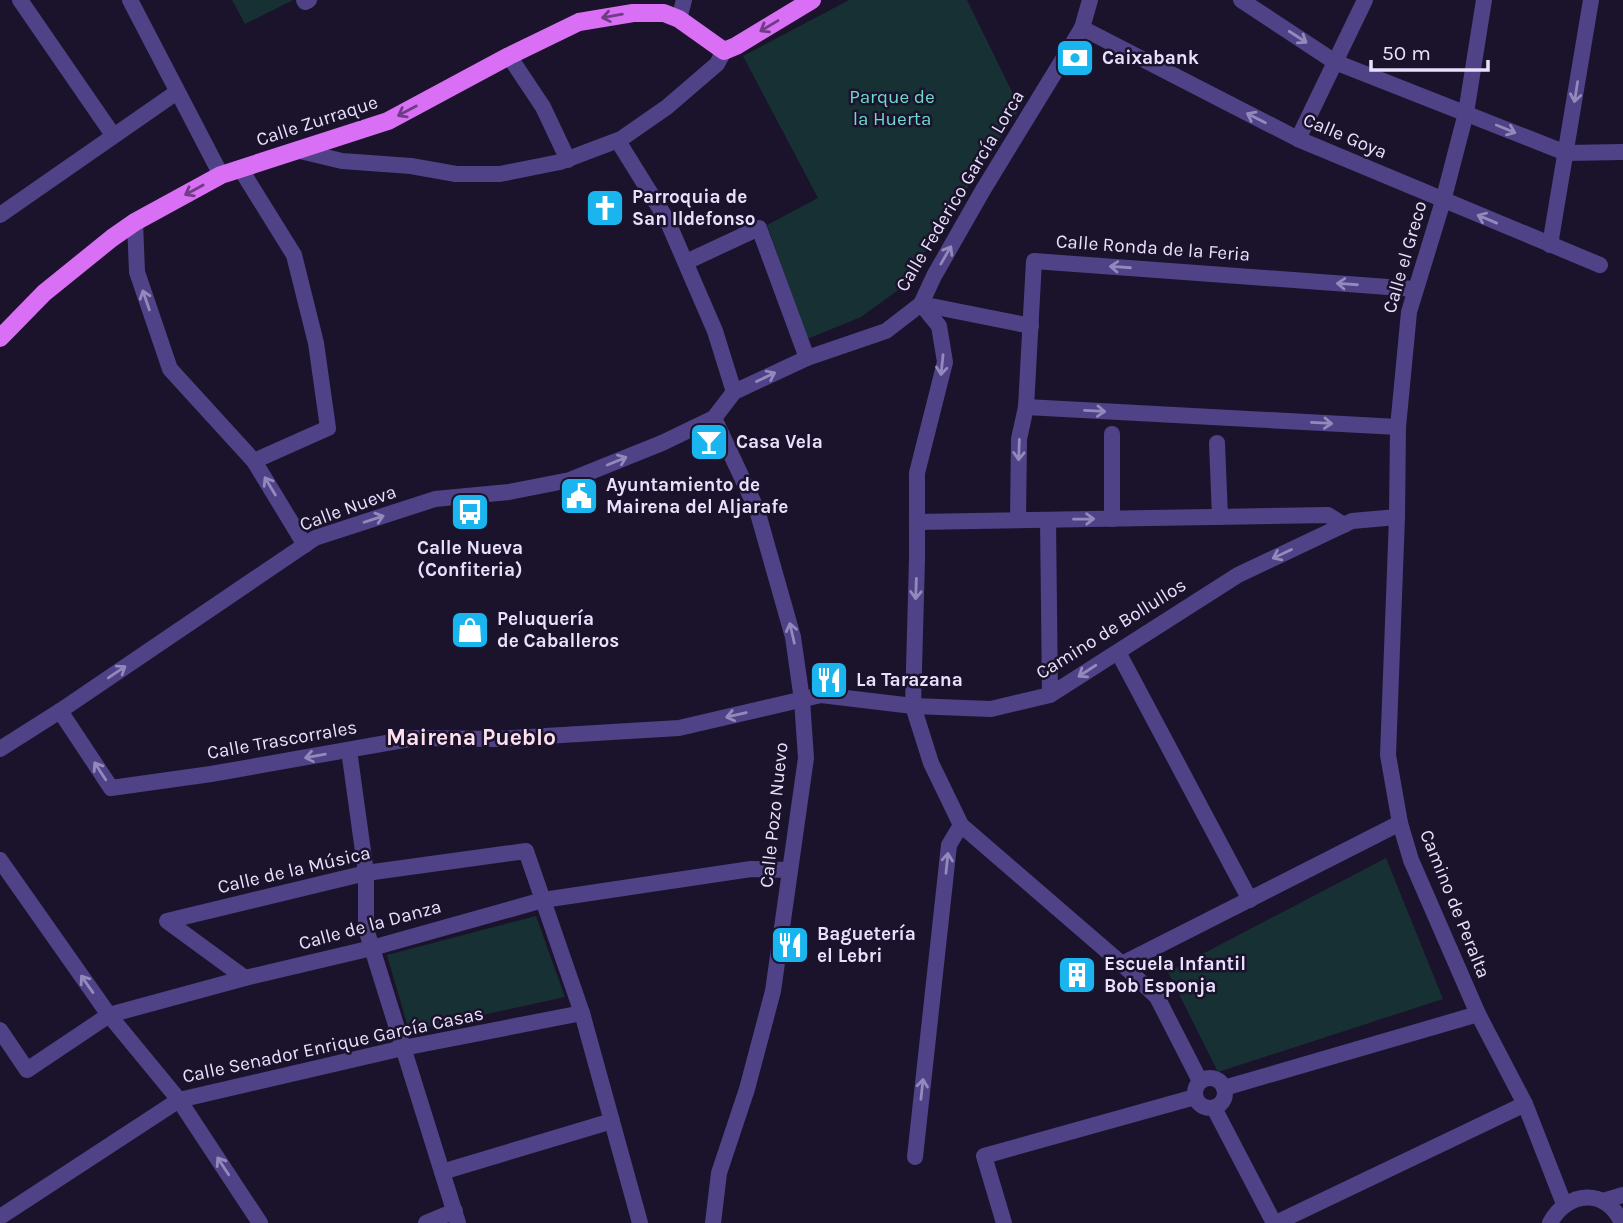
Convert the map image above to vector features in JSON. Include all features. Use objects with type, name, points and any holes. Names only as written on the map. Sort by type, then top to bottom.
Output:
[{"type":"main road","points":[[679,19],[724,51],[812,0]]},
{"type":"main road","name":"Calle Zurraque","points":[[0,338],[44,293],[135,222],[221,175],[388,121],[579,22],[633,13],[664,13],[679,19]]},
{"type":"street","points":[[20,0],[113,135]]},
{"type":"street","points":[[130,0],[221,175]]},
{"type":"street","points":[[679,19],[684,0]]},
{"type":"street","name":"Calle Federico García Lorca","points":[[714,418],[734,392],[807,358],[886,331],[921,304],[977,201],[1082,28],[1090,0]]},
{"type":"street","points":[[1241,0],[1335,62],[1566,153],[1622,152]]},
{"type":"street","points":[[1298,139],[1365,0]]},
{"type":"street","name":"Calle el Greco","points":[[1397,517],[1398,427],[1409,312],[1443,201],[1466,113],[1484,0]]},
{"type":"street","points":[[1550,245],[1591,0]]},
{"type":"street","name":"Calle Goya","points":[[1082,28],[1298,139],[1600,265]]},
{"type":"street","points":[[300,151],[342,161],[411,166],[457,174],[500,174],[568,160],[618,141],[667,107],[717,64],[724,51]]},
{"type":"street","points":[[509,56],[543,107],[568,160]]},
{"type":"street","points":[[1,212],[177,92]]},
{"type":"street","points":[[618,141],[662,209],[715,331],[734,392]]},
{"type":"street","points":[[240,168],[294,255],[316,343],[328,428],[254,460]]},
{"type":"street","points":[[135,222],[137,272],[170,369],[254,460],[304,545]]},
{"type":"street","points":[[686,262],[759,228],[807,358]]},
{"type":"street","name":"Calle Ronda de la Feria","points":[[1018,520],[1019,439],[1026,407],[1034,261],[1415,289]]},
{"type":"street","points":[[921,304],[1031,326]]},
{"type":"street","points":[[921,304],[939,326],[945,362],[917,473],[913,706],[931,763],[961,825],[1157,997],[1200,1081]]},
{"type":"street","points":[[1026,407],[1398,427]]},
{"type":"street","name":"Calle Nueva","points":[[0,749],[61,711],[315,538],[435,499],[509,492],[570,480],[662,443],[714,418]]},
{"type":"street","name":"Calle Pozo Nuevo","points":[[713,1223],[719,1173],[747,1089],[773,991],[806,758],[802,700],[793,637],[757,510],[714,418]]},
{"type":"street","points":[[1112,434],[1112,519]]},
{"type":"street","points":[[1217,443],[1220,517]]},
{"type":"street","points":[[917,522],[1328,515],[1344,525],[1352,521],[1397,517]]},
{"type":"street","name":"Camino de Peralta","points":[[1397,517],[1388,755],[1400,823],[1411,860],[1478,1014],[1525,1104],[1564,1204]]},
{"type":"street","points":[[1048,520],[1051,695]]},
{"type":"street","name":"Camino de Bollullos","points":[[802,700],[821,695],[913,706],[990,709],[1051,695],[1238,575],[1344,525]]},
{"type":"street","points":[[1118,652],[1250,900]]},
{"type":"street","name":"Calle Trascorrales","points":[[61,711],[111,789],[415,738],[497,739],[678,728],[802,700]]},
{"type":"street","points":[[349,750],[366,873],[366,929],[456,1217],[426,1223]]},
{"type":"street","points":[[1122,964],[1400,823]]},
{"type":"street","points":[[915,1157],[949,845],[961,825]]},
{"type":"street","name":"Calle de la Música","points":[[245,978],[167,921],[366,873],[526,851],[543,900]]},
{"type":"street","points":[[0,860],[109,1015],[179,1100],[260,1223]]},
{"type":"street","name":"Calle de la Danza","points":[[0,1030],[27,1070],[109,1015],[245,978],[372,948],[543,900],[751,869],[790,870]]},
{"type":"street","points":[[543,900],[582,1013],[640,1223]]},
{"type":"street","name":"Calle Senador Enrique García Casas","points":[[0,1217],[179,1100],[403,1048],[582,1013]]},
{"type":"street","points":[[1224,1088],[1478,1014]]},
{"type":"street","points":[[1212,1078],[1222,1083],[1224,1088],[1223,1102],[1214,1108],[1201,1106],[1195,1097],[1194,1090],[1200,1081],[1212,1078]]},
{"type":"street","points":[[1004,1223],[984,1156],[1195,1097]]},
{"type":"street","points":[[1214,1108],[1275,1223],[1525,1104]]},
{"type":"street","points":[[442,1172],[612,1121]]},
{"type":"street","points":[[1550,1223],[1555,1212],[1576,1198],[1603,1201],[1623,1195]]},
{"type":"street","points":[[1603,1201],[1618,1215],[1622,1223]]},
{"type":"green space","points":[[232,0],[293,0],[245,24]]},
{"type":"green space","name":"Parque de la Huerta","points":[[849,0],[967,0],[1020,108],[901,288],[861,317],[807,339],[767,225],[818,198],[743,56]]},
{"type":"green space","points":[[1386,858],[1443,999],[1218,1072],[1168,972]]},
{"type":"green space","points":[[536,916],[565,997],[409,1031],[387,955]]},
{"type":"place","name":"Caixabank","points":[[1075,58]]},
{"type":"place","name":"Parroquia de San Ildefonso","points":[[605,208]]},
{"type":"place","name":"Casa Vela","points":[[709,442]]},
{"type":"place","name":"Ayuntamiento de Mairena del Aljarafe","points":[[579,496]]},
{"type":"place","name":"Calle Nueva (Confiteria)","points":[[470,512]]},
{"type":"place","name":"Peluquería de Caballeros","points":[[470,630]]},
{"type":"place","name":"La Tarazana","points":[[829,680]]},
{"type":"place","name":"Baguetería el Lebri","points":[[790,945]]},
{"type":"place","name":"Escuela Infantil Bob Esponja","points":[[1077,975]]},
{"type":"district","name":"Mairena Pueblo","points":[[471,737]]}]
